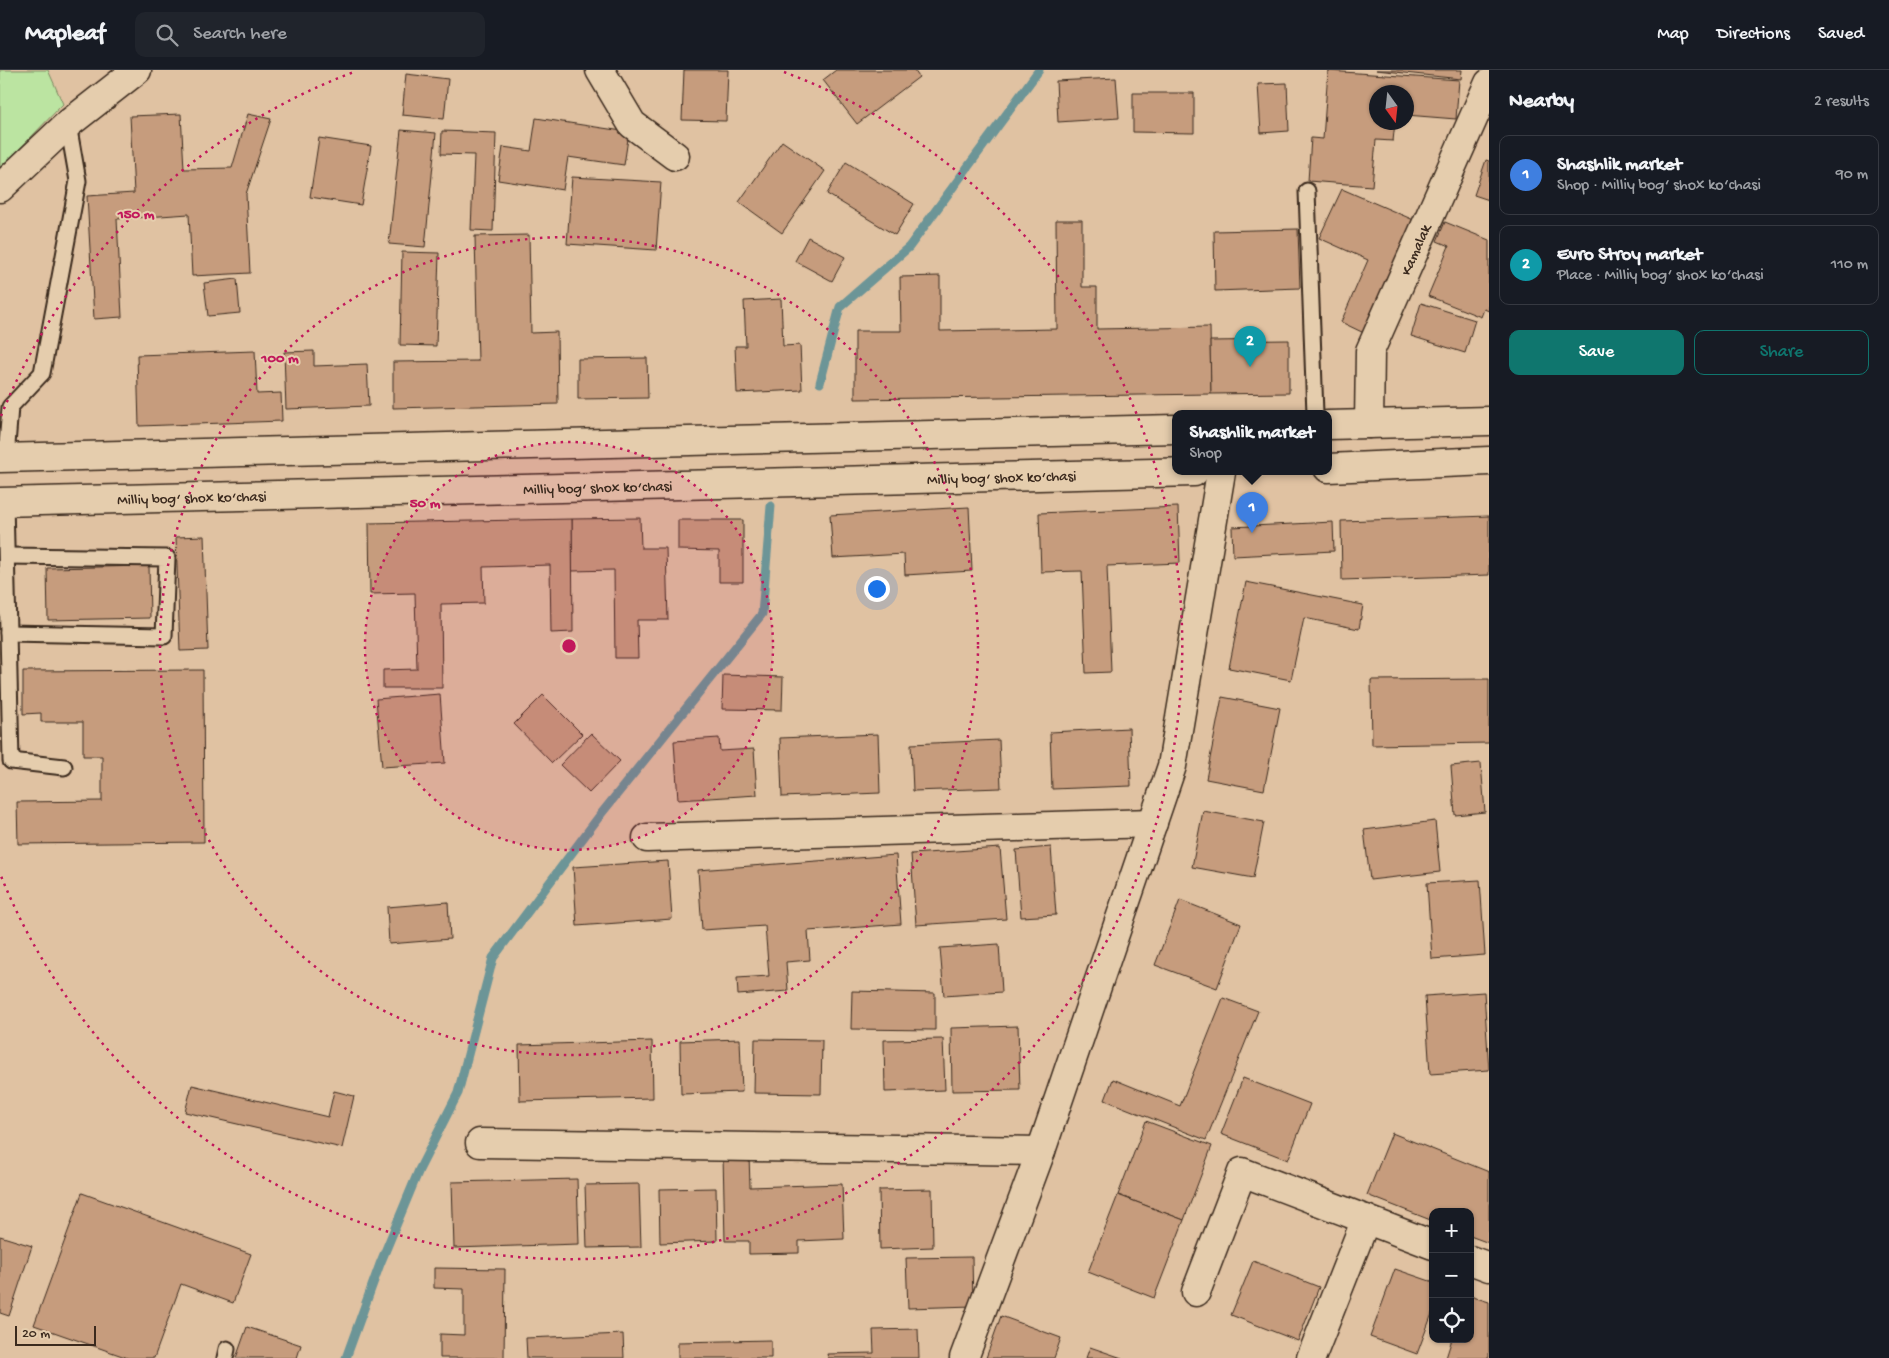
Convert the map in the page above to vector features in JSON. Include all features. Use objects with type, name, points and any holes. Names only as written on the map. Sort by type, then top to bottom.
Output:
[{"type":"street","points":[[0,188],[68,124],[137,70]]},
{"type":"street","points":[[600,70],[632,124],[675,156]]},
{"type":"street","name":"Kamalak","points":[[1369,424],[1370,351],[1489,83]]},
{"type":"street","points":[[1332,425],[1489,421]]},
{"type":"street","points":[[3,458],[1172,429]]},
{"type":"street","points":[[952,434],[954,477]]},
{"type":"street","points":[[546,445],[547,488]]},
{"type":"street","points":[[1332,468],[1489,461]]},
{"type":"street","name":"Milliy bog‘ shox ko‘chasi","points":[[3,502],[1172,472]]},
{"type":"street","points":[[964,1358],[1041,1151],[1172,766],[1220,475]]},
{"type":"street","points":[[647,838],[1153,823]]},
{"type":"street","points":[[480,1143],[1041,1151]]},
{"type":"street","points":[[1196,1292],[1242,1172],[1429,1243]]},
{"type":"street","points":[[1311,1358],[1366,1219]]},
{"type":"street","points":[[1474,1261],[1489,1267]]},
{"type":"lane","points":[[3,458],[10,407],[42,373],[78,181],[68,124]]},
{"type":"lane","points":[[1307,191],[1315,410]]},
{"type":"lane","points":[[3,502],[7,556],[11,761],[64,766]]},
{"type":"lane","points":[[7,556],[167,558],[164,636],[8,633]]},
{"type":"green space","points":[[0,70],[48,70],[63,104],[0,169]]},
{"type":"building","points":[[684,70],[728,70],[726,121],[682,120]]},
{"type":"building","points":[[836,70],[914,70],[919,77],[857,124],[823,80]]},
{"type":"building","points":[[1376,70],[1462,70],[1461,79]]},
{"type":"building","points":[[1328,71],[1459,80],[1456,119],[1414,116],[1414,85],[1369,85],[1369,130],[1394,130],[1393,141],[1376,140],[1372,186],[1308,181],[1311,138],[1323,139]]},
{"type":"building","points":[[406,74],[448,79],[444,119],[402,115]]},
{"type":"building","points":[[1116,78],[1119,118],[1058,122],[1056,81]]},
{"type":"building","points":[[1287,83],[1289,131],[1261,133],[1258,84]]},
{"type":"building","points":[[1133,93],[1194,93],[1194,133],[1133,132]]},
{"type":"building","points":[[181,114],[184,169],[232,168],[248,114],[271,119],[246,194],[250,273],[192,276],[189,214],[117,219],[122,317],[94,319],[87,196],[134,193],[130,116]]},
{"type":"building","points":[[536,118],[629,132],[624,165],[568,157],[563,190],[498,180],[503,147],[531,151]]},
{"type":"building","points":[[401,130],[436,133],[425,247],[389,244]]},
{"type":"building","points":[[442,131],[496,133],[493,231],[471,230],[474,155],[441,154]]},
{"type":"building","points":[[319,138],[371,146],[361,205],[310,197]]},
{"type":"building","points":[[782,141],[825,171],[782,233],[739,202]]},
{"type":"building","points":[[1486,160],[1489,161],[1489,200],[1474,195]]},
{"type":"building","points":[[846,162],[914,204],[895,235],[827,194]]},
{"type":"building","points":[[572,177],[661,182],[656,250],[567,244]]},
{"type":"building","points":[[1342,189],[1416,221],[1366,334],[1341,322],[1368,260],[1319,238]]},
{"type":"building","points":[[1056,220],[1082,220],[1082,287],[1097,287],[1097,329],[1210,327],[1211,394],[855,399],[855,331],[901,331],[900,277],[940,276],[940,331],[1057,329]]},
{"type":"building","points":[[1445,222],[1489,240],[1489,311],[1484,309],[1481,317],[1428,296],[1449,246],[1437,241]]},
{"type":"building","points":[[1298,229],[1300,288],[1215,291],[1214,231]]},
{"type":"building","points":[[529,235],[531,333],[557,332],[558,404],[393,408],[393,362],[478,361],[475,236]]},
{"type":"building","points":[[808,237],[845,257],[832,281],[795,261]]},
{"type":"building","points":[[402,252],[439,253],[436,346],[400,345]]},
{"type":"building","points":[[237,279],[240,313],[208,316],[204,283]]},
{"type":"building","points":[[781,299],[783,346],[800,345],[802,390],[737,393],[735,346],[746,346],[744,301]]},
{"type":"building","points":[[1421,303],[1475,320],[1465,353],[1411,336]]},
{"type":"building","points":[[1289,340],[1289,393],[1211,394],[1210,341]]},
{"type":"building","points":[[255,351],[257,394],[281,393],[282,421],[139,426],[137,355]]},
{"type":"building","points":[[314,351],[314,366],[367,364],[369,406],[286,409],[284,352]]},
{"type":"building","points":[[647,358],[648,398],[578,399],[578,359]]},
{"type":"building","points":[[969,507],[972,571],[905,575],[904,554],[833,558],[830,515]]},
{"type":"building","points":[[1178,507],[1180,563],[1107,566],[1111,672],[1086,673],[1082,571],[1041,572],[1039,513]]},
{"type":"building","points":[[1489,516],[1489,575],[1342,580],[1341,521]]},
{"type":"building","points":[[640,518],[641,548],[666,548],[668,620],[637,620],[638,658],[615,658],[614,570],[572,571],[572,519]]},
{"type":"building","points":[[572,519],[573,632],[551,633],[550,565],[483,567],[484,603],[441,604],[442,688],[383,688],[383,670],[417,669],[415,593],[370,594],[369,523]]},
{"type":"building","points":[[678,520],[743,520],[743,582],[719,582],[719,551],[678,550]]},
{"type":"building","points":[[1333,522],[1334,551],[1233,556],[1232,527]]},
{"type":"building","points":[[204,536],[208,650],[180,651],[176,537]]},
{"type":"building","points":[[149,566],[150,618],[48,620],[47,568]]},
{"type":"building","points":[[1246,582],[1363,605],[1359,629],[1304,618],[1291,680],[1229,668]]},
{"type":"building","points":[[203,670],[204,842],[18,844],[17,802],[102,801],[102,756],[83,756],[83,722],[41,722],[41,713],[23,714],[23,671]]},
{"type":"building","points":[[723,675],[783,677],[782,710],[722,709]]},
{"type":"building","points":[[1489,679],[1489,743],[1372,745],[1371,680]]},
{"type":"building","points":[[440,694],[445,763],[382,767],[376,699]]},
{"type":"building","points":[[543,695],[582,734],[552,763],[514,724]]},
{"type":"building","points":[[1222,697],[1280,708],[1264,790],[1206,779]]},
{"type":"building","points":[[1129,728],[1131,786],[1052,789],[1050,732]]},
{"type":"building","points":[[591,733],[620,761],[589,793],[560,765]]},
{"type":"building","points":[[878,734],[880,793],[782,797],[780,738]]},
{"type":"building","points":[[719,738],[720,751],[754,749],[757,795],[678,800],[674,741]]},
{"type":"building","points":[[999,740],[1001,788],[913,791],[911,744]]},
{"type":"building","points":[[1481,763],[1485,812],[1455,815],[1451,766]]},
{"type":"building","points":[[1203,811],[1264,822],[1253,878],[1192,867]]},
{"type":"building","points":[[1435,821],[1440,872],[1370,880],[1364,830]]},
{"type":"building","points":[[1051,847],[1056,915],[1021,917],[1016,850]]},
{"type":"building","points":[[1000,848],[1006,919],[916,925],[911,854]]},
{"type":"building","points":[[896,855],[901,924],[808,931],[810,960],[786,962],[788,991],[738,995],[737,978],[769,976],[765,926],[702,930],[698,870]]},
{"type":"building","points":[[668,861],[672,919],[577,926],[573,867]]},
{"type":"building","points":[[1480,880],[1485,955],[1432,959],[1427,883]]},
{"type":"building","points":[[1180,900],[1241,924],[1217,988],[1155,965]]},
{"type":"building","points":[[448,902],[450,939],[389,944],[387,907]]},
{"type":"building","points":[[999,944],[1002,992],[944,996],[940,948]]},
{"type":"building","points":[[852,991],[935,993],[935,1030],[851,1029]]},
{"type":"building","points":[[1484,992],[1489,1070],[1430,1074],[1425,996]]},
{"type":"building","points":[[1223,998],[1258,1011],[1206,1140],[1105,1100],[1113,1079],[1180,1106]]},
{"type":"building","points":[[1018,1026],[1020,1090],[952,1091],[951,1028]]},
{"type":"building","points":[[740,1039],[742,1092],[681,1094],[680,1041]]},
{"type":"building","points":[[755,1039],[822,1040],[821,1094],[754,1093]]},
{"type":"building","points":[[943,1039],[945,1090],[885,1092],[884,1040]]},
{"type":"building","points":[[652,1041],[653,1098],[520,1101],[519,1045]]},
{"type":"building","points":[[1243,1078],[1310,1104],[1288,1160],[1221,1134]]},
{"type":"building","points":[[192,1085],[328,1117],[334,1091],[354,1096],[342,1148],[185,1112]]},
{"type":"building","points":[[1146,1121],[1212,1146],[1184,1220],[1118,1195]]},
{"type":"building","points":[[1392,1133],[1489,1172],[1489,1243],[1474,1237],[1474,1208],[1429,1208],[1429,1219],[1367,1195]]},
{"type":"building","points":[[749,1155],[750,1187],[842,1184],[844,1239],[799,1241],[799,1253],[749,1254],[749,1241],[725,1241],[723,1156]]},
{"type":"building","points":[[577,1179],[579,1244],[454,1248],[452,1182]]},
{"type":"building","points":[[639,1184],[641,1247],[587,1248],[585,1185]]},
{"type":"building","points":[[716,1188],[717,1241],[660,1243],[659,1189]]},
{"type":"building","points":[[932,1189],[933,1247],[880,1249],[879,1190]]},
{"type":"building","points":[[82,1193],[251,1254],[233,1303],[181,1284],[154,1358],[128,1358],[34,1325]]},
{"type":"building","points":[[1118,1195],[1184,1220],[1154,1298],[1088,1272]]},
{"type":"building","points":[[0,1236],[32,1246],[9,1316],[0,1313]]},
{"type":"building","points":[[972,1257],[973,1306],[908,1308],[906,1258]]},
{"type":"building","points":[[1253,1261],[1319,1287],[1298,1341],[1231,1315]]},
{"type":"building","points":[[434,1268],[505,1269],[504,1358],[440,1358],[440,1334],[464,1335],[464,1289],[434,1288]]},
{"type":"building","points":[[1395,1269],[1429,1281],[1429,1322],[1417,1354],[1370,1337]]},
{"type":"building","points":[[1474,1297],[1489,1302],[1489,1358],[1446,1358],[1451,1343],[1474,1343]]},
{"type":"building","points":[[1001,1316],[1061,1338],[1054,1358],[986,1358]]},
{"type":"building","points":[[247,1327],[301,1345],[297,1358],[236,1358]]},
{"type":"building","points":[[918,1329],[919,1358],[828,1358],[827,1354],[874,1353],[873,1330]]},
{"type":"building","points":[[623,1334],[624,1358],[527,1358],[526,1338]]},
{"type":"building","points":[[771,1340],[771,1358],[678,1358],[678,1342]]},
{"type":"building","points":[[1090,1347],[1122,1358],[1086,1358]]},
{"type":"waterway","points":[[820,383],[840,307],[909,247],[1039,70]]},
{"type":"waterway","points":[[346,1358],[380,1264],[419,1170],[458,1093],[493,958],[601,814],[762,614],[771,506]]},
{"type":"place","name":"Evro Stroy market","points":[[1250,367]]},
{"type":"place","name":"Shashlik market","points":[[1252,533]]}]
